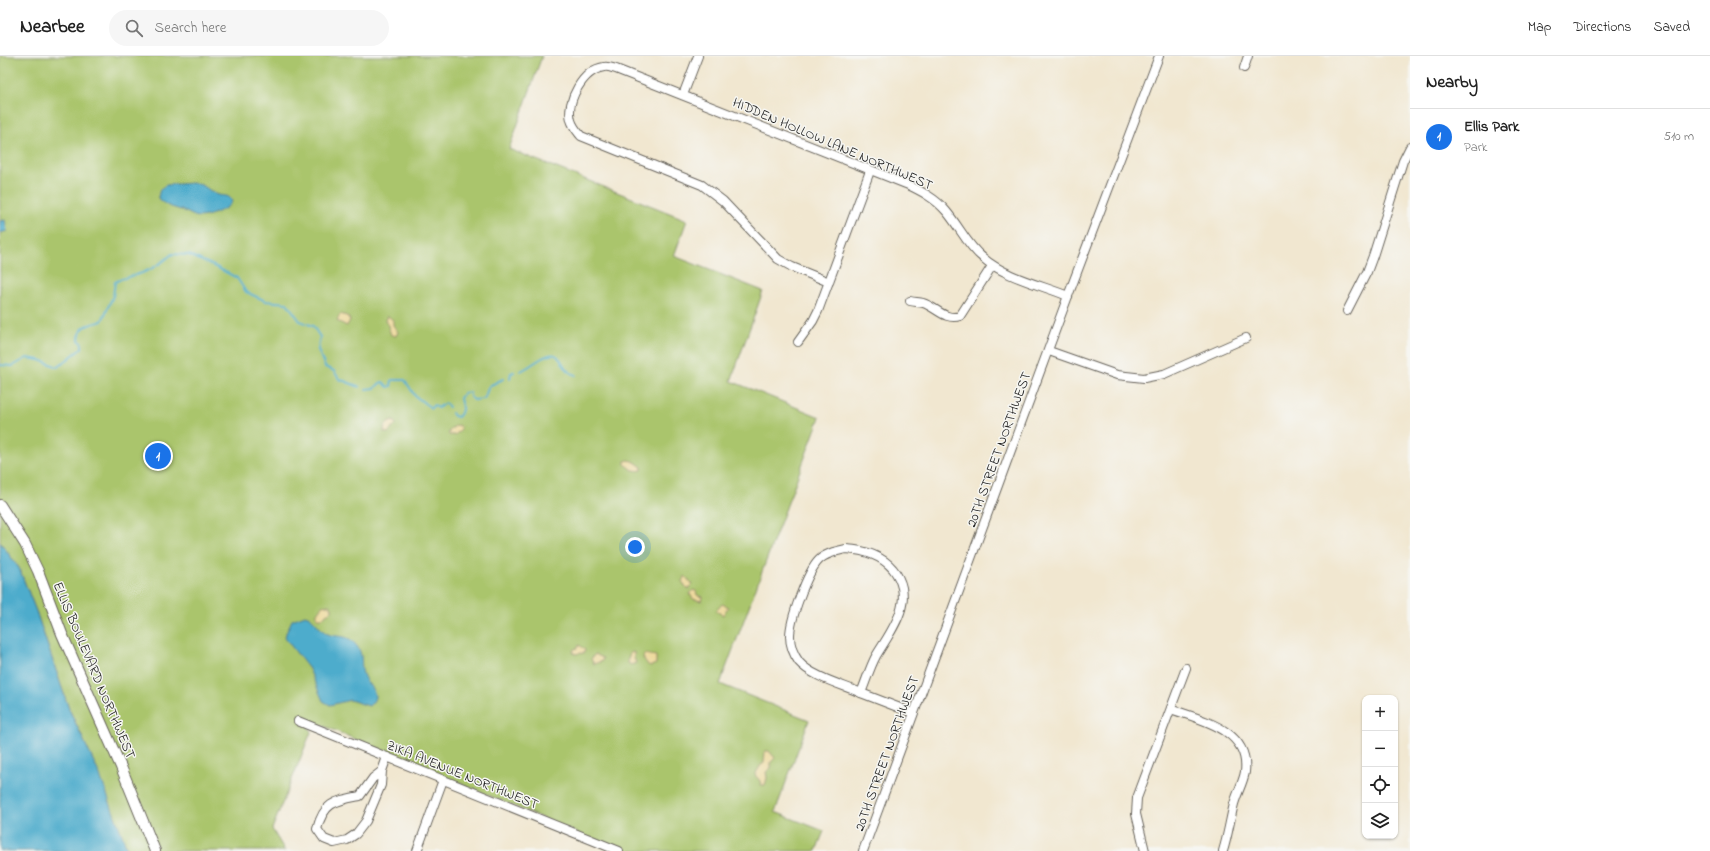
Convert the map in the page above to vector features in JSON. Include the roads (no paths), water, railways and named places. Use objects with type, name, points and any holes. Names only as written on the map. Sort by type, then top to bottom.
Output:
[{"type":"street","points":[[683,95],[698,56]]},
{"type":"street","name":"20TH STREET NORTHWEST","points":[[863,851],[913,713],[1049,351],[1068,296],[1159,56]]},
{"type":"street","points":[[1244,68],[1248,56]]},
{"type":"street","name":"HIDDEN HOLLOW LANE NORTHWEST","points":[[829,282],[792,267],[778,259],[723,201],[702,186],[581,136],[573,126],[570,112],[574,96],[581,82],[595,70],[605,67],[616,69],[911,187],[935,200],[946,211],[981,256],[992,266],[1068,296]]},
{"type":"street","points":[[1347,311],[1368,272],[1403,161],[1410,147]]},
{"type":"street","points":[[798,342],[813,321],[870,171]]},
{"type":"street","points":[[910,302],[923,303],[946,316],[956,318],[960,316],[992,266]]},
{"type":"street","points":[[1049,351],[1117,376],[1144,378],[1164,374],[1246,338]]},
{"type":"street","name":"ELLIS BOULEVARD NORTHWEST","points":[[0,505],[25,544],[38,571],[62,634],[121,767],[155,851]]},
{"type":"street","points":[[862,693],[876,656],[894,628],[902,602],[902,592],[900,582],[888,563],[867,552],[846,549],[829,554],[820,560],[813,568],[793,617],[790,635],[791,643],[799,662],[806,669],[862,693],[913,713]]},
{"type":"street","points":[[1145,851],[1137,822],[1136,805],[1140,790],[1186,668]]},
{"type":"street","points":[[1170,709],[1221,728],[1232,736],[1241,749],[1245,771],[1234,803],[1229,832],[1222,851]]},
{"type":"street","name":"ZIKA AVENUE NORTHWEST","points":[[298,721],[618,851]]},
{"type":"street","points":[[382,771],[373,778],[360,796],[336,801],[327,807],[320,817],[317,829],[324,839],[334,843],[347,840],[356,834],[366,821],[381,785],[382,771],[387,757]]},
{"type":"street","points":[[417,851],[443,780]]},
{"type":"water","points":[[192,183],[203,186],[218,195],[228,197],[232,202],[226,208],[217,212],[207,216],[198,217],[166,205],[158,197],[160,189],[166,185]]},
{"type":"water","points":[[5,220],[7,231],[0,233],[0,221]]},
{"type":"water","points":[[0,542],[19,568],[36,611],[69,709],[99,773],[128,851],[0,851]]},
{"type":"water","points":[[305,615],[311,618],[326,633],[348,638],[358,648],[361,655],[363,674],[375,696],[374,700],[369,706],[350,700],[330,705],[323,701],[309,669],[285,638],[292,620]]},
{"type":"waterway","points":[[0,365],[13,366],[27,358],[40,360],[58,367],[82,348],[82,344],[79,340],[83,328],[102,321],[113,296],[115,282],[150,269],[172,254],[189,255],[237,278],[246,292],[266,301],[287,303],[300,321],[313,326],[320,337],[318,350],[325,367],[334,371],[339,379],[360,387]]},
{"type":"waterway","points":[[520,371],[544,357],[553,355],[560,359],[568,371],[576,375]]},
{"type":"waterway","points":[[510,378],[511,373],[514,372]]},
{"type":"waterway","points":[[452,413],[454,416],[458,417],[460,414],[462,408],[460,398],[464,393],[470,392],[470,397],[474,400],[484,399],[489,386],[503,379]]},
{"type":"waterway","points":[[366,389],[375,388],[383,382],[388,387],[391,386],[392,380],[405,380],[415,396],[431,408],[434,405],[438,408],[445,403],[449,407]]},
{"type":"place","name":"Ellis Park","points":[[158,456]]}]
